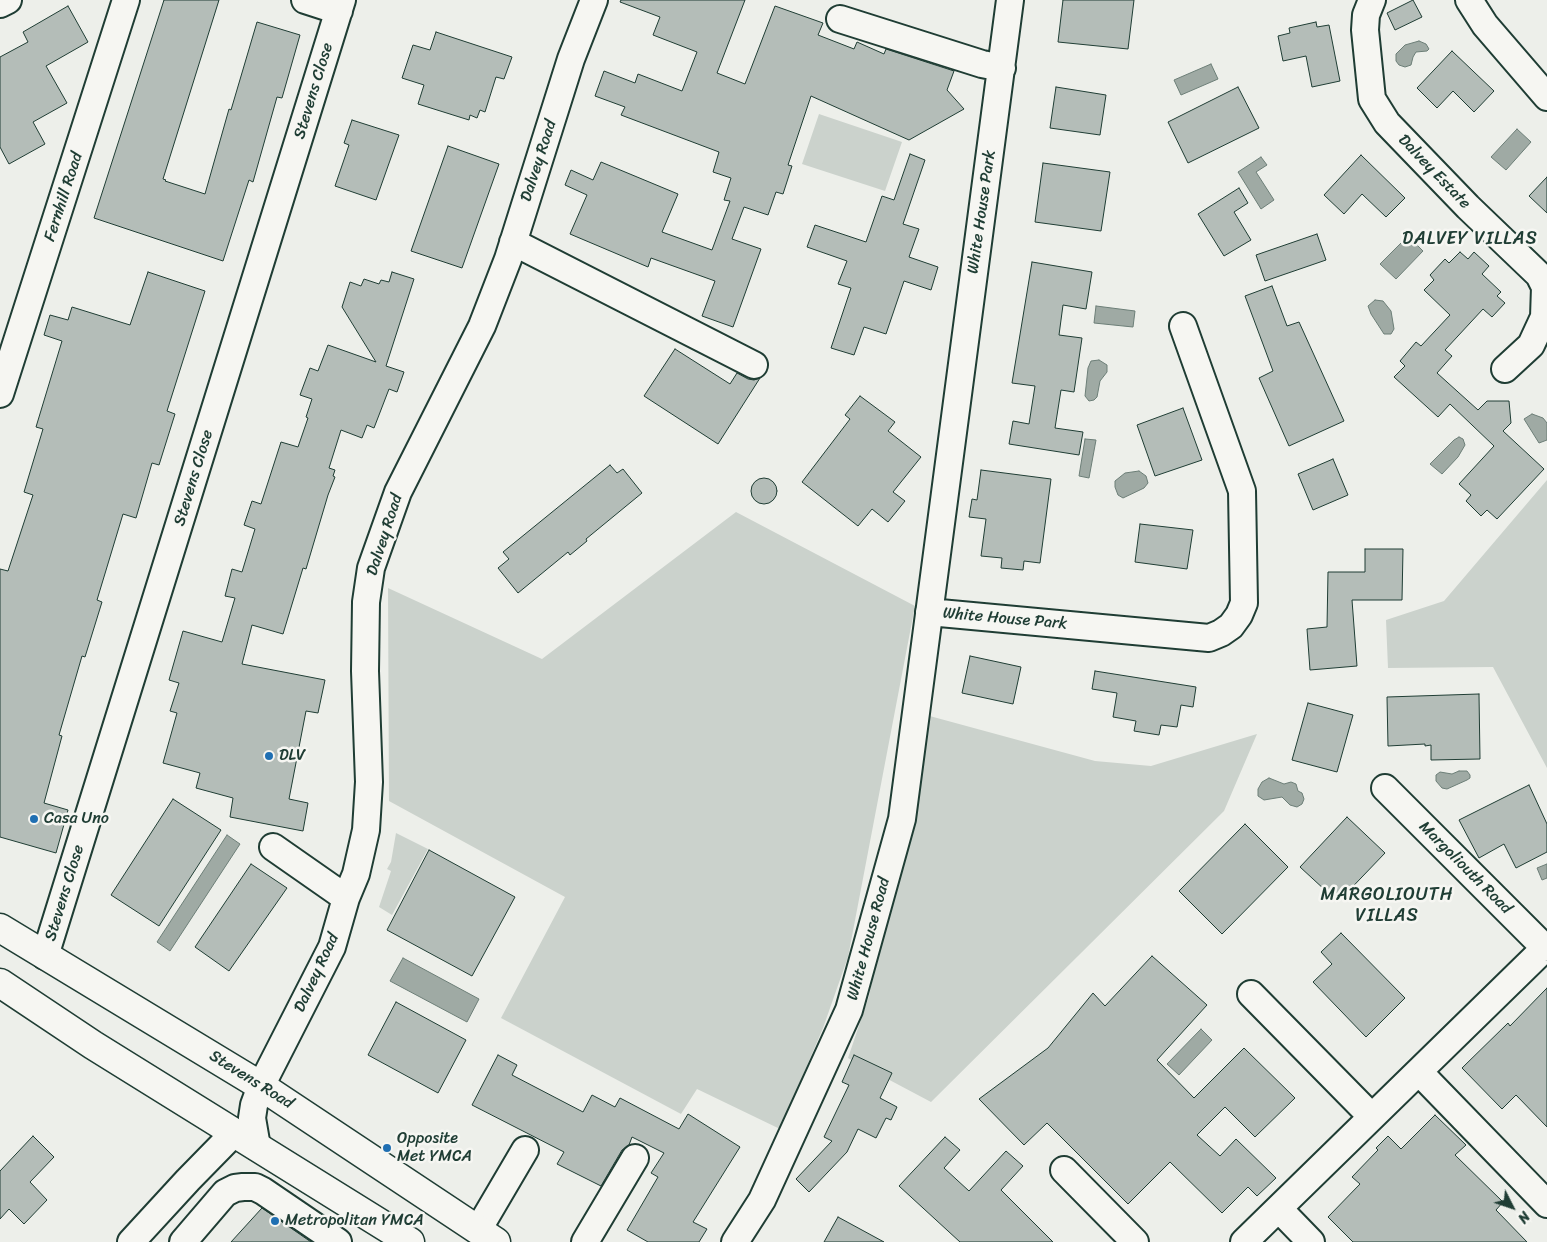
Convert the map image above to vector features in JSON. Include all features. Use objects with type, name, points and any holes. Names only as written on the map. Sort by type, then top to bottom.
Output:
[{"type":"main road","name":"Stevens Road","points":[[0,928],[261,1086],[487,1236]]},
{"type":"main road","points":[[0,983],[93,1045],[410,1242]]},
{"type":"street","points":[[0,4],[8,0]]},
{"type":"street","name":"Fernhill Road","points":[[0,394],[126,0]]},
{"type":"street","points":[[305,0],[341,5]]},
{"type":"street","name":"Dalvey Road","points":[[245,1140],[261,1086],[332,947],[346,898],[356,874],[366,830],[369,782],[365,671],[366,602],[371,568],[398,492],[482,326],[513,242],[571,59],[594,0]]},
{"type":"street","name":"White House Park","points":[[1010,0],[929,612],[1209,638],[1231,626],[1239,615],[1244,603],[1242,491],[1183,326]]},
{"type":"street","name":"Dalvey Estate","points":[[1372,0],[1366,15],[1365,30],[1372,100],[1386,123],[1468,207],[1539,275],[1545,287],[1544,317],[1531,346],[1505,369]]},
{"type":"street","points":[[1469,0],[1485,25],[1547,97]]},
{"type":"street","name":"Stevens Close","points":[[46,956],[341,5]]},
{"type":"street","points":[[840,20],[982,64],[1002,68]]},
{"type":"street","points":[[513,242],[754,365]]},
{"type":"street","name":"White House Road","points":[[735,1242],[762,1200],[849,1010],[902,818],[929,612]]},
{"type":"street","name":"Margoliouth Road","points":[[1244,1242],[1546,947],[1385,788]]},
{"type":"street","points":[[273,847],[346,898]]},
{"type":"street","points":[[1252,994],[1372,1117]]},
{"type":"street","points":[[1419,1072],[1545,1196]]},
{"type":"street","points":[[131,1242],[188,1180],[245,1140]]},
{"type":"street","points":[[487,1236],[525,1150]]},
{"type":"street","points":[[585,1242],[635,1158]]},
{"type":"street","points":[[1064,1170],[1135,1242]]},
{"type":"street","points":[[188,1180],[215,1204]]},
{"type":"street","points":[[183,1242],[224,1194],[235,1188],[254,1187],[264,1191],[338,1242]]},
{"type":"street","points":[[1279,1209],[1311,1242]]},
{"type":"shaded area","points":[[1419,41],[1426,44],[1429,49],[1416,52],[1411,65],[1405,67],[1399,65],[1396,61],[1396,54],[1405,45]]},
{"type":"shaded area","points":[[1211,64],[1218,79],[1181,95],[1174,80]]},
{"type":"shaded area","points":[[819,114],[902,142],[885,191],[802,164]]},
{"type":"shaded area","points":[[1517,129],[1531,142],[1506,170],[1491,157]]},
{"type":"shaded area","points":[[1261,157],[1267,165],[1256,172],[1274,200],[1261,209],[1238,172]]},
{"type":"shaded area","points":[[1408,236],[1423,251],[1396,279],[1380,264]]},
{"type":"shaded area","points":[[1375,300],[1383,301],[1391,311],[1394,329],[1391,334],[1384,334],[1371,314],[1368,306]]},
{"type":"shaded area","points":[[1096,306],[1135,311],[1133,327],[1094,323]]},
{"type":"shaded area","points":[[1099,360],[1107,365],[1107,372],[1100,381],[1097,397],[1089,401],[1085,396],[1088,368],[1091,361]]},
{"type":"shaded area","points":[[1532,414],[1543,418],[1547,423],[1547,440],[1539,443],[1524,419]]},
{"type":"shaded area","points":[[1459,437],[1463,439],[1465,445],[1458,457],[1442,474],[1430,464]]},
{"type":"shaded area","points":[[1085,439],[1096,440],[1089,478],[1079,476]]},
{"type":"shaded area","points":[[1139,471],[1146,476],[1148,483],[1144,488],[1123,498],[1118,495],[1115,481],[1125,473]]},
{"type":"shaded area","points":[[1547,480],[1547,768],[1493,667],[1388,668],[1386,620],[1444,601]]},
{"type":"shaded area","points":[[736,512],[915,606],[848,957],[823,1028],[780,1129],[697,1089],[681,1114],[501,1018],[565,897],[389,801],[388,588],[542,659]]},
{"type":"shaded area","points":[[926,715],[1095,761],[1151,766],[1257,734],[1224,811],[931,1102],[848,1058],[869,996]]},
{"type":"shaded area","points":[[1459,771],[1467,771],[1470,778],[1447,789],[1442,788],[1436,781],[1436,775],[1440,772],[1452,774]]},
{"type":"shaded area","points":[[1269,778],[1284,784],[1291,782],[1296,784],[1298,791],[1302,793],[1304,799],[1302,804],[1297,807],[1290,805],[1282,797],[1264,800],[1258,796],[1258,789],[1262,782]]},
{"type":"shaded area","points":[[396,833],[428,849],[392,915],[379,907],[391,871],[387,869],[391,862]]},
{"type":"shaded area","points":[[227,835],[240,844],[170,951],[157,942]]},
{"type":"shaded area","points":[[1547,864],[1547,878],[1542,880],[1537,868]]},
{"type":"shaded area","points":[[403,958],[479,999],[467,1022],[390,981]]},
{"type":"shaded area","points":[[1201,1029],[1212,1040],[1179,1075],[1167,1064]]},
{"type":"building","points":[[164,0],[219,0],[163,179],[205,194],[229,109],[231,110],[257,22],[300,35],[282,98],[277,97],[253,182],[249,180],[223,261],[94,218]]},
{"type":"building","points":[[621,0],[745,0],[717,73],[745,84],[775,6],[823,23],[818,35],[854,49],[857,42],[884,54],[886,49],[954,71],[947,90],[964,109],[909,140],[811,96],[788,165],[792,166],[783,194],[776,192],[768,215],[744,207],[732,239],[761,249],[733,327],[702,316],[715,281],[651,258],[648,267],[570,234],[587,195],[565,185],[571,170],[593,180],[601,162],[678,194],[662,232],[712,250],[730,201],[724,200],[731,178],[713,172],[719,152],[621,115],[625,107],[595,96],[604,71],[635,83],[638,74],[682,91],[697,52],[653,35],[660,17],[620,2]]},
{"type":"building","points":[[1063,0],[1134,0],[1128,49],[1058,42]]},
{"type":"building","points":[[1413,0],[1422,17],[1395,30],[1387,13]]},
{"type":"building","points":[[68,6],[88,42],[46,66],[67,103],[33,122],[45,144],[9,164],[0,147],[0,57],[28,42],[23,32]]},
{"type":"building","points":[[1316,22],[1317,27],[1329,25],[1340,81],[1312,87],[1306,56],[1283,61],[1278,36],[1290,33],[1289,28]]},
{"type":"building","points":[[436,32],[512,57],[504,79],[496,77],[485,112],[480,110],[477,118],[470,115],[469,120],[418,104],[424,85],[402,78],[413,45],[430,50]]},
{"type":"building","points":[[1452,51],[1494,91],[1474,112],[1453,91],[1437,108],[1417,88]]},
{"type":"building","points":[[1056,87],[1106,95],[1100,135],[1050,128]]},
{"type":"building","points":[[1238,87],[1259,128],[1188,163],[1168,122]]},
{"type":"building","points":[[352,120],[399,135],[376,200],[335,186],[349,145],[344,143]]},
{"type":"building","points":[[448,146],[499,164],[462,268],[411,251]]},
{"type":"building","points":[[910,154],[925,160],[903,224],[919,229],[909,257],[938,267],[931,290],[904,281],[886,334],[864,327],[854,355],[831,348],[851,288],[838,284],[847,261],[807,247],[815,225],[866,242],[882,196],[894,200]]},
{"type":"building","points":[[1361,155],[1405,198],[1386,217],[1362,194],[1344,214],[1324,195]]},
{"type":"building","points":[[1043,163],[1110,172],[1101,231],[1035,222]]},
{"type":"building","points":[[1547,177],[1547,213],[1529,196]]},
{"type":"building","points":[[1239,188],[1248,203],[1234,212],[1251,240],[1224,256],[1198,214]]},
{"type":"building","points":[[1317,234],[1326,260],[1265,281],[1256,255]]},
{"type":"building","points":[[1460,252],[1468,259],[1474,252],[1489,266],[1482,274],[1501,292],[1497,296],[1505,303],[1492,317],[1483,309],[1445,350],[1452,356],[1437,373],[1478,410],[1487,401],[1509,401],[1511,423],[1503,431],[1544,469],[1497,519],[1487,510],[1481,516],[1466,501],[1471,495],[1459,484],[1494,446],[1450,404],[1438,417],[1394,377],[1405,366],[1400,361],[1416,342],[1421,346],[1450,315],[1424,290],[1434,280],[1430,275],[1445,259],[1449,263]]},
{"type":"building","points":[[1032,262],[1092,272],[1086,309],[1063,305],[1059,335],[1082,338],[1074,392],[1061,390],[1055,428],[1083,432],[1079,455],[1009,444],[1013,421],[1029,424],[1035,386],[1012,383]]},
{"type":"building","points":[[148,272],[205,291],[167,411],[175,414],[159,465],[152,463],[136,518],[123,514],[97,600],[102,602],[85,657],[82,656],[59,735],[62,736],[44,803],[68,810],[56,853],[0,837],[0,569],[8,571],[33,495],[24,492],[43,429],[36,427],[62,341],[44,335],[50,315],[68,320],[72,307],[130,325]]},
{"type":"building","points":[[392,272],[414,279],[386,366],[404,372],[397,392],[389,389],[374,428],[367,425],[362,438],[341,430],[329,468],[335,470],[333,476],[335,477],[306,569],[303,568],[283,634],[252,625],[242,664],[325,680],[318,713],[306,711],[289,799],[308,803],[303,831],[230,817],[233,798],[196,788],[200,773],[163,763],[177,713],[170,711],[179,683],[169,680],[183,631],[222,642],[235,598],[225,596],[232,569],[242,572],[255,529],[244,525],[252,501],[261,504],[281,442],[298,447],[312,399],[300,395],[310,368],[318,371],[328,345],[376,362],[342,307],[350,282],[361,286],[364,279],[379,284],[381,280],[389,282]]},
{"type":"building","points":[[1272,286],[1287,326],[1299,322],[1344,421],[1289,446],[1259,378],[1273,371],[1245,296]]},
{"type":"building","points":[[675,349],[730,384],[737,373],[748,379],[760,378],[718,444],[644,396]]},
{"type":"building","points":[[860,396],[895,422],[888,431],[921,457],[893,492],[905,501],[888,522],[872,509],[858,526],[802,482],[850,419],[845,415]]},
{"type":"building","points":[[1183,408],[1202,460],[1155,476],[1137,425]]},
{"type":"building","points":[[1333,459],[1348,495],[1313,510],[1298,474]]},
{"type":"building","points":[[610,465],[617,473],[623,469],[642,493],[586,539],[587,541],[570,555],[568,552],[518,593],[498,568],[509,559],[503,552]]},
{"type":"building","points":[[981,470],[1051,479],[1040,563],[1024,561],[1023,570],[1001,568],[1002,558],[981,556],[986,519],[969,517],[972,499],[977,500]]},
{"type":"building","points":[[764,478],[773,482],[777,491],[773,500],[764,504],[755,500],[751,491],[755,482]]},
{"type":"building","points":[[1140,524],[1193,530],[1187,569],[1135,562]]},
{"type":"building","points":[[1365,549],[1403,549],[1402,600],[1352,600],[1357,666],[1310,670],[1307,629],[1327,627],[1328,572],[1365,572]]},
{"type":"building","points":[[970,656],[1021,667],[1013,704],[962,693]]},
{"type":"building","points":[[1095,671],[1196,687],[1193,707],[1181,705],[1177,727],[1161,725],[1159,735],[1134,731],[1136,721],[1113,717],[1117,693],[1092,689]]},
{"type":"building","points":[[1479,694],[1480,759],[1431,760],[1431,745],[1388,746],[1387,697]]},
{"type":"building","points":[[1308,703],[1353,715],[1337,772],[1292,760]]},
{"type":"building","points":[[1529,785],[1547,824],[1547,852],[1516,868],[1504,844],[1479,858],[1459,820]]},
{"type":"building","points":[[173,799],[221,830],[159,926],[111,895]]},
{"type":"building","points":[[1347,817],[1385,853],[1338,902],[1300,867]]},
{"type":"building","points":[[1245,824],[1288,867],[1222,934],[1179,891]]},
{"type":"building","points":[[429,850],[515,897],[472,976],[387,930]]},
{"type":"building","points":[[251,864],[287,888],[229,971],[195,947]]},
{"type":"building","points":[[1341,933],[1405,998],[1366,1037],[1313,982],[1332,964],[1321,952]]},
{"type":"building","points":[[1152,956],[1207,1005],[1157,1060],[1194,1098],[1244,1048],[1295,1098],[1255,1137],[1225,1107],[1197,1135],[1220,1156],[1236,1139],[1276,1178],[1257,1196],[1248,1187],[1222,1213],[1170,1162],[1128,1204],[1047,1123],[1024,1145],[979,1099],[1048,1048],[1093,993],[1105,1006]]},
{"type":"building","points":[[1547,988],[1547,1127],[1516,1095],[1502,1109],[1462,1068],[1508,1023],[1510,1026]]},
{"type":"building","points":[[396,1002],[466,1040],[438,1093],[368,1055]]},
{"type":"building","points":[[498,1055],[517,1065],[512,1075],[583,1112],[592,1095],[615,1107],[620,1098],[679,1129],[688,1114],[740,1147],[693,1222],[707,1229],[699,1242],[648,1242],[627,1230],[658,1177],[651,1173],[664,1153],[632,1137],[629,1145],[622,1150],[601,1186],[557,1164],[564,1152],[472,1105]]},
{"type":"building","points":[[854,1055],[892,1073],[880,1098],[897,1107],[891,1120],[886,1118],[876,1138],[858,1129],[847,1152],[809,1192],[796,1179],[832,1141],[824,1137],[849,1085],[842,1082]]},
{"type":"building","points":[[1435,1115],[1466,1145],[1455,1155],[1503,1202],[1496,1210],[1527,1242],[1353,1242],[1328,1217],[1360,1184],[1352,1177],[1378,1150],[1376,1148],[1388,1136],[1401,1149]]},
{"type":"building","points":[[33,1136],[54,1157],[30,1182],[47,1200],[24,1224],[9,1209],[0,1219],[0,1171]]},
{"type":"building","points":[[945,1137],[960,1150],[944,1168],[969,1191],[1006,1151],[1023,1166],[1001,1190],[1053,1242],[960,1242],[899,1186]]},
{"type":"building","name":"Metropolitan YMCA","points":[[262,1208],[311,1242],[231,1242]]},
{"type":"building","points":[[838,1217],[884,1242],[824,1242]]},
{"type":"place","name":"DLV","points":[[269,756]]},
{"type":"place","name":"Casa Uno","points":[[34,819]]},
{"type":"place","name":"Opposite Met YMCA","points":[[387,1148]]},
{"type":"place","name":"Metropolitan YMCA","points":[[275,1221]]},
{"type":"district","name":"DALVEY VILLAS","points":[[1470,239]]},
{"type":"district","name":"MARGOLIOUTH VILLAS","points":[[1387,905]]}]
